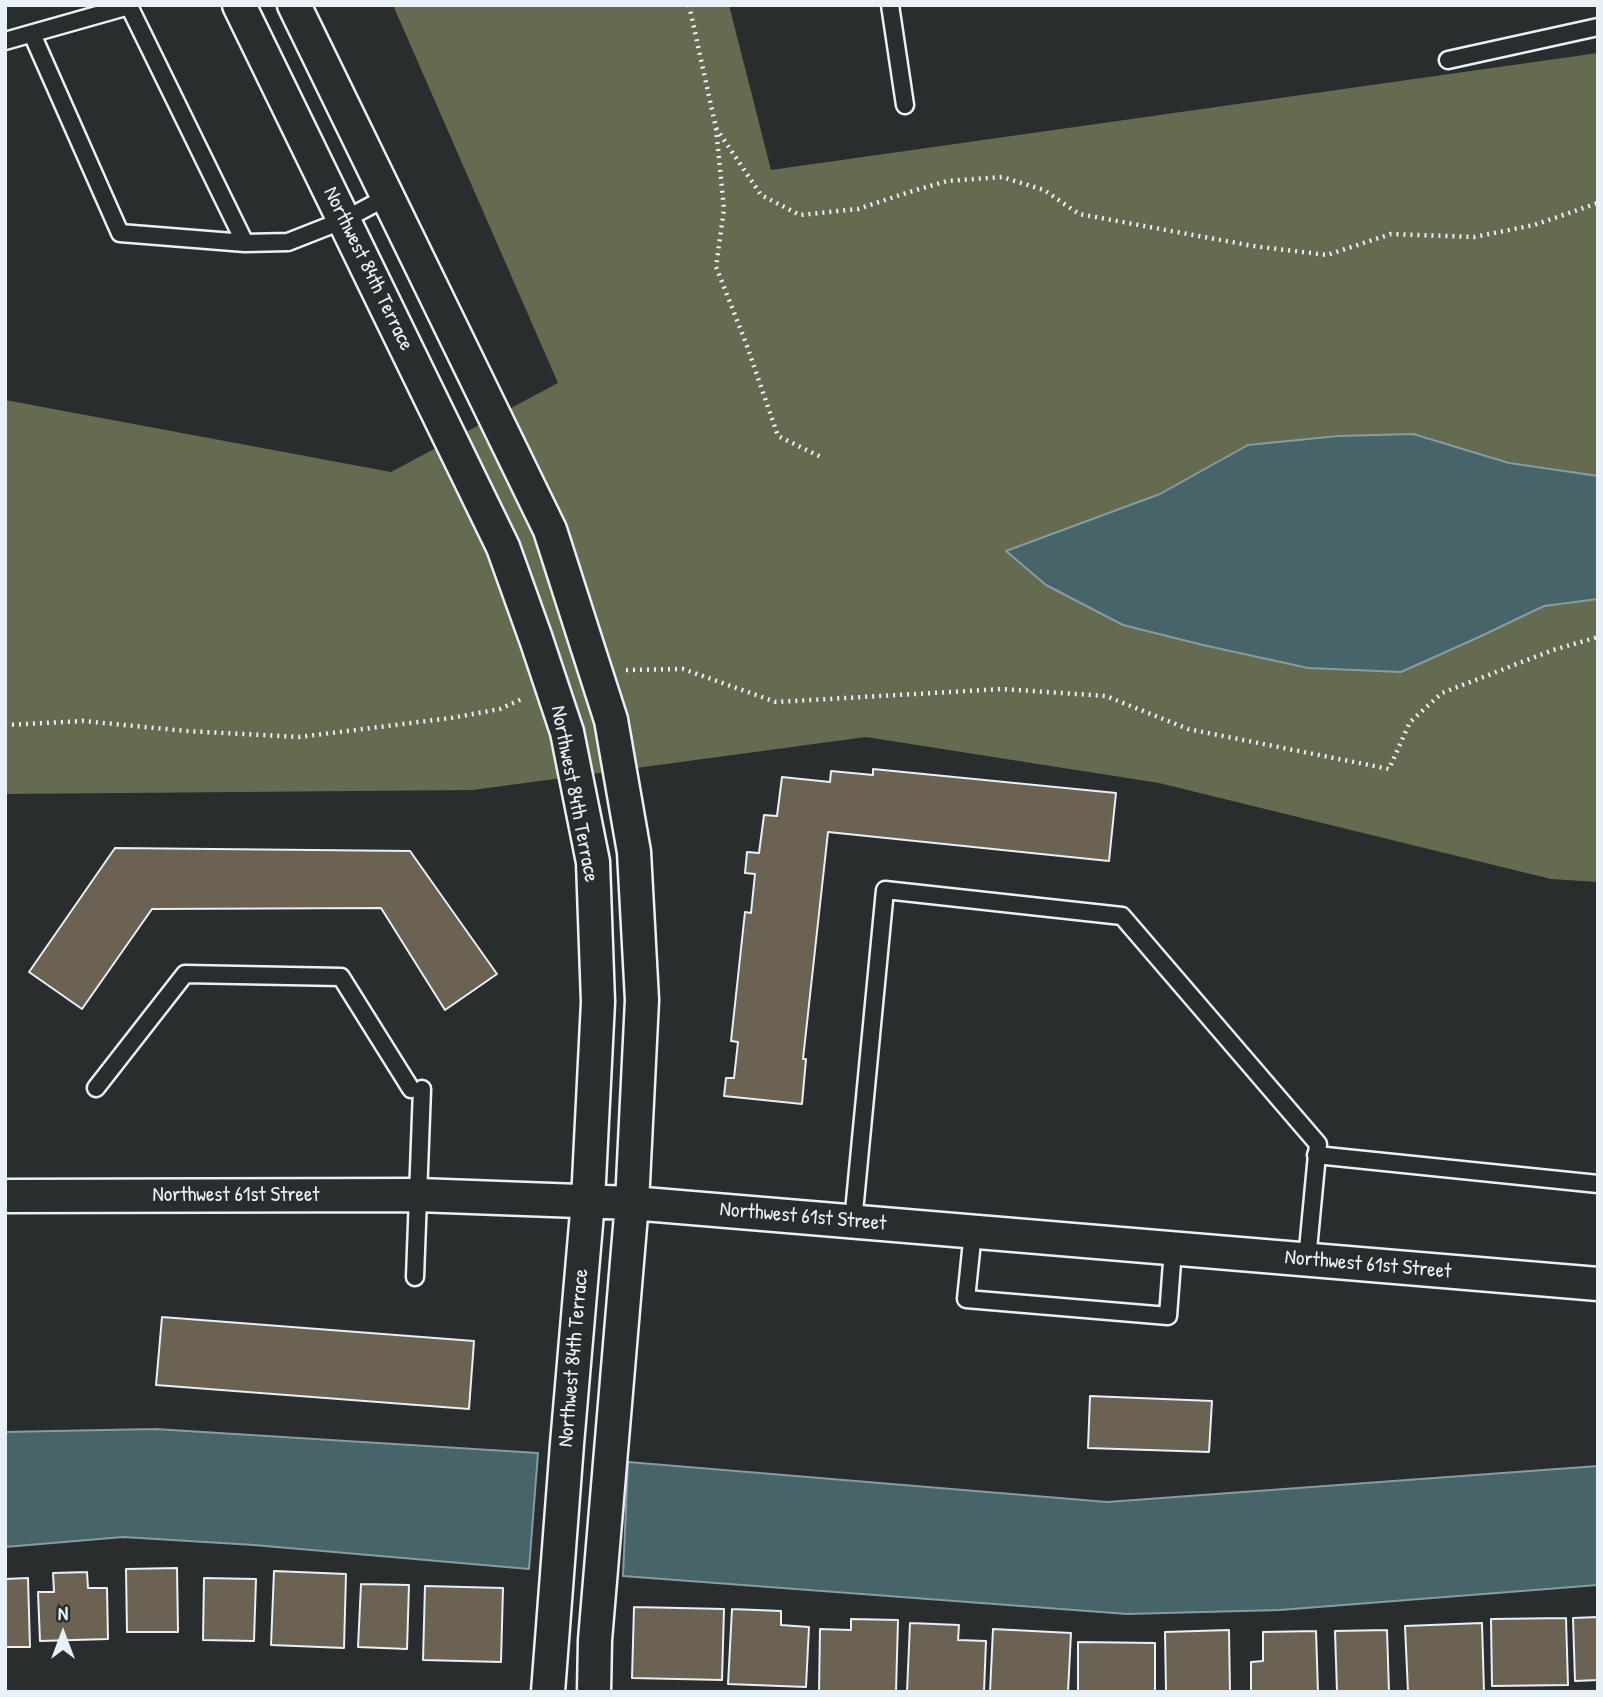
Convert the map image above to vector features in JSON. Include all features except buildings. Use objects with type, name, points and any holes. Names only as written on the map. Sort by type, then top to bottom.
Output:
[{"type":"street","name":"Northwest 84th Terrace","points":[[239,5],[503,547],[567,733],[593,862],[598,1002],[588,1201],[548,1692]]},
{"type":"street","points":[[294,5],[550,530],[611,720],[634,852],[642,1000],[632,1203],[595,1640],[594,1692]]},
{"type":"street","name":"Northwest 61st Street","points":[[5,1196],[418,1195],[632,1203],[1598,1284]]},
{"type":"lane","points":[[890,5],[905,105]]},
{"type":"lane","points":[[5,41],[129,6],[245,243]]},
{"type":"lane","points":[[1448,60],[1598,27]]},
{"type":"lane","points":[[32,34],[120,233],[245,243],[288,242],[344,220],[387,197]]},
{"type":"lane","points":[[853,1222],[885,890],[1122,916],[1318,1144],[1307,1260]]},
{"type":"lane","points":[[96,1088],[185,974],[341,977],[416,1089],[418,1195],[415,1277]]},
{"type":"lane","points":[[1316,1155],[1598,1184]]},
{"type":"lane","points":[[974,1232],[966,1299],[1047,1306],[1168,1316],[1174,1249]]},
{"type":"path","points":[[689,5],[716,128],[724,209],[716,267],[778,436],[821,457]]},
{"type":"path","points":[[716,128],[761,195],[800,215],[858,209],[947,181],[1002,177],[1044,190],[1079,214],[1253,246],[1327,255],[1391,234],[1474,237],[1534,225],[1598,203]]},
{"type":"path","points":[[595,671],[683,669],[776,702],[1002,689],[1106,696],[1188,729],[1389,769],[1410,722],[1441,693],[1553,650],[1598,637]]},
{"type":"path","points":[[5,725],[83,721],[186,732],[299,737],[451,718],[500,709],[552,685]]},
{"type":"green space","points":[[393,5],[729,5],[771,170],[1598,53],[1598,882],[1551,879],[1159,783],[866,737],[473,790],[5,794],[5,400],[391,472],[558,383]]},
{"type":"water","points":[[1413,434],[1509,463],[1598,476],[1598,599],[1544,606],[1401,672],[1308,668],[1123,625],[1046,585],[1006,551],[1160,494],[1248,445],[1338,436]]},
{"type":"water","points":[[155,1429],[538,1453],[529,1569],[254,1545],[123,1537],[5,1547],[5,1432]]},
{"type":"water","points":[[628,1462],[1107,1502],[1598,1466],[1598,1585],[1280,1610],[1127,1614],[623,1576]]}]
